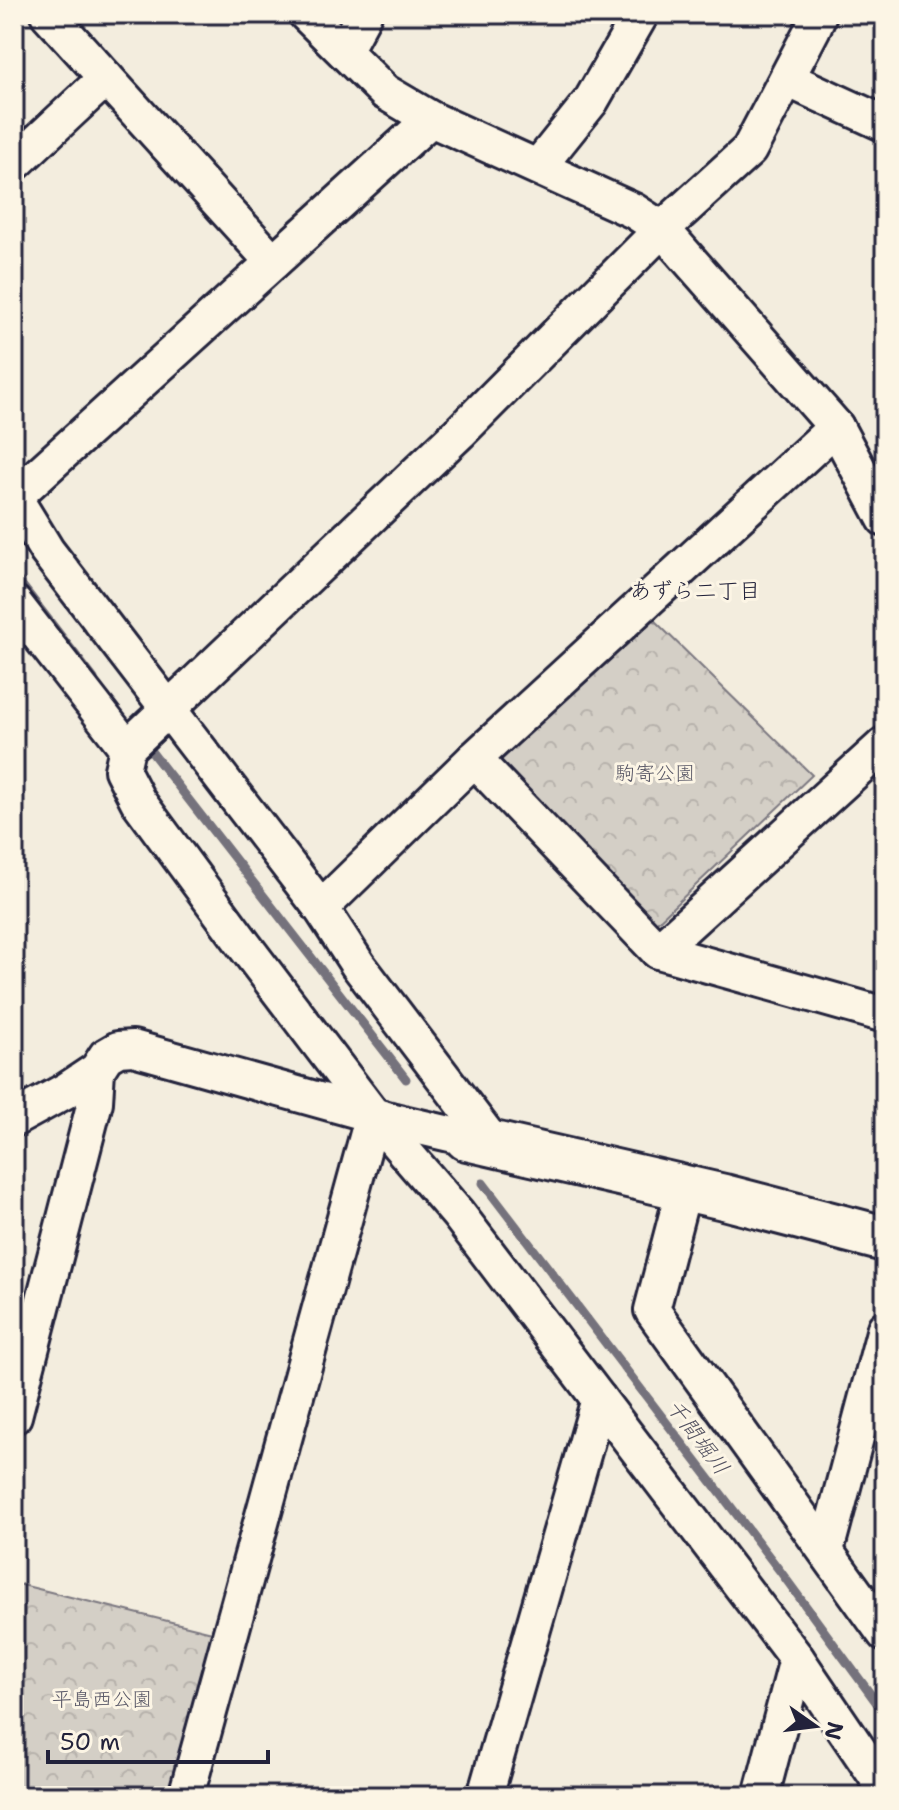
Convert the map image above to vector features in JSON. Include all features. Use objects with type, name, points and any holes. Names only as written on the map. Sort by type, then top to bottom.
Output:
[{"type":"street","points":[[48,14],[273,262]]},
{"type":"street","points":[[306,14],[385,92],[431,119],[634,211],[662,229],[836,427],[885,519]]},
{"type":"street","points":[[344,51],[364,14]]},
{"type":"street","points":[[538,167],[591,101],[641,14]]},
{"type":"street","points":[[819,14],[749,150],[662,229],[460,432],[129,746],[122,770],[138,801],[373,1115],[458,1214],[797,1659],[885,1789]]},
{"type":"street","points":[[14,164],[106,78]]},
{"type":"street","points":[[787,79],[885,124]]},
{"type":"street","points":[[431,119],[14,497],[47,551],[162,714],[321,908],[480,1141]]},
{"type":"street","points":[[321,908],[474,759],[836,427]]},
{"type":"street","points":[[14,603],[129,746]]},
{"type":"street","points":[[658,951],[885,744]]},
{"type":"street","points":[[474,759],[658,951],[885,1015]]},
{"type":"street","points":[[14,1119],[97,1070],[106,1056],[118,1049],[133,1048],[373,1115],[885,1239]]},
{"type":"street","points":[[14,1416],[95,1102],[97,1070]]},
{"type":"street","points":[[186,1796],[373,1115]]},
{"type":"street","points":[[684,1188],[652,1310],[885,1634]]},
{"type":"street","points":[[826,1551],[885,1328]]},
{"type":"street","points":[[485,1796],[599,1399]]},
{"type":"street","points":[[761,1796],[797,1659]]},
{"type":"green space","name":"駒寄公園","points":[[653,619],[812,775],[654,925],[496,765]]},
{"type":"green space","name":"平島西公園","points":[[14,1583],[212,1632],[168,1796],[14,1796]]},
{"type":"waterway","points":[[14,575],[94,679]]},
{"type":"waterway","points":[[143,741],[406,1079]]},
{"type":"waterway","name":"千間堀川","points":[[483,1183],[780,1571],[885,1714]]},
{"type":"district","name":"あずら二丁目","points":[[695,590]]}]
